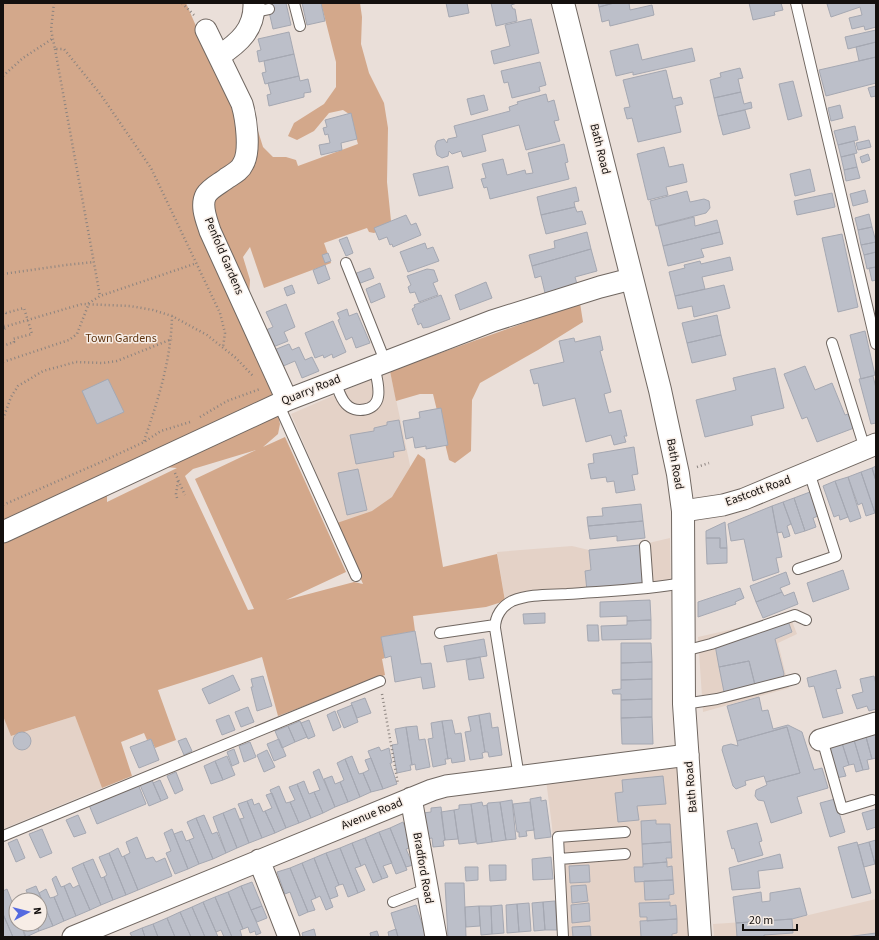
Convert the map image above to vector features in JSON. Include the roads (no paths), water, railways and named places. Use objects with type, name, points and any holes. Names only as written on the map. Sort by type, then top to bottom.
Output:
[{"type":"main road","name":"Bath Road","points":[[563,3],[669,429],[683,511],[684,704],[700,937]]},
{"type":"street","points":[[219,56],[244,36],[259,8]]},
{"type":"street","name":"Penfold Gardens","points":[[206,30],[242,104],[246,116],[246,150],[244,163],[239,170],[209,191],[205,196],[204,205],[210,231],[277,397]]},
{"type":"street","name":"Quarry Road","points":[[3,532],[277,397],[335,381],[492,321],[586,291],[631,279]]},
{"type":"street","name":"Eastcott Road","points":[[683,511],[723,505],[744,499],[870,447]]},
{"type":"street","points":[[821,739],[876,723]]},
{"type":"street","name":"Avenue Road","points":[[73,937],[406,800],[446,786],[688,755]]},
{"type":"street","name":"Bradford Road","points":[[406,800],[436,937]]},
{"type":"street","points":[[259,860],[289,937]]},
{"type":"lane","points":[[796,3],[876,344]]},
{"type":"lane","points":[[292,4],[300,26]]},
{"type":"lane","points":[[335,381],[342,399],[350,408],[358,410],[372,407],[377,403],[379,396],[379,364],[346,263]]},
{"type":"lane","points":[[832,344],[870,447]]},
{"type":"lane","points":[[277,397],[356,576]]},
{"type":"lane","points":[[798,569],[836,556],[809,472]]},
{"type":"lane","points":[[645,546],[648,588]]},
{"type":"lane","points":[[519,777],[495,625],[496,618],[505,606],[522,598],[648,588],[683,583]]},
{"type":"lane","points":[[684,651],[711,644],[795,615],[806,620]]},
{"type":"lane","points":[[440,633],[495,625]]},
{"type":"lane","points":[[684,704],[717,699],[795,679]]},
{"type":"lane","points":[[3,836],[380,681]]},
{"type":"lane","points":[[821,739],[842,809],[872,800]]},
{"type":"lane","points":[[563,937],[558,838],[626,832]]},
{"type":"lane","points":[[559,859],[625,854]]},
{"type":"lane","points":[[393,902],[426,889]]},
{"type":"park label","name":"Town Gardens","points":[[121,338]]}]
